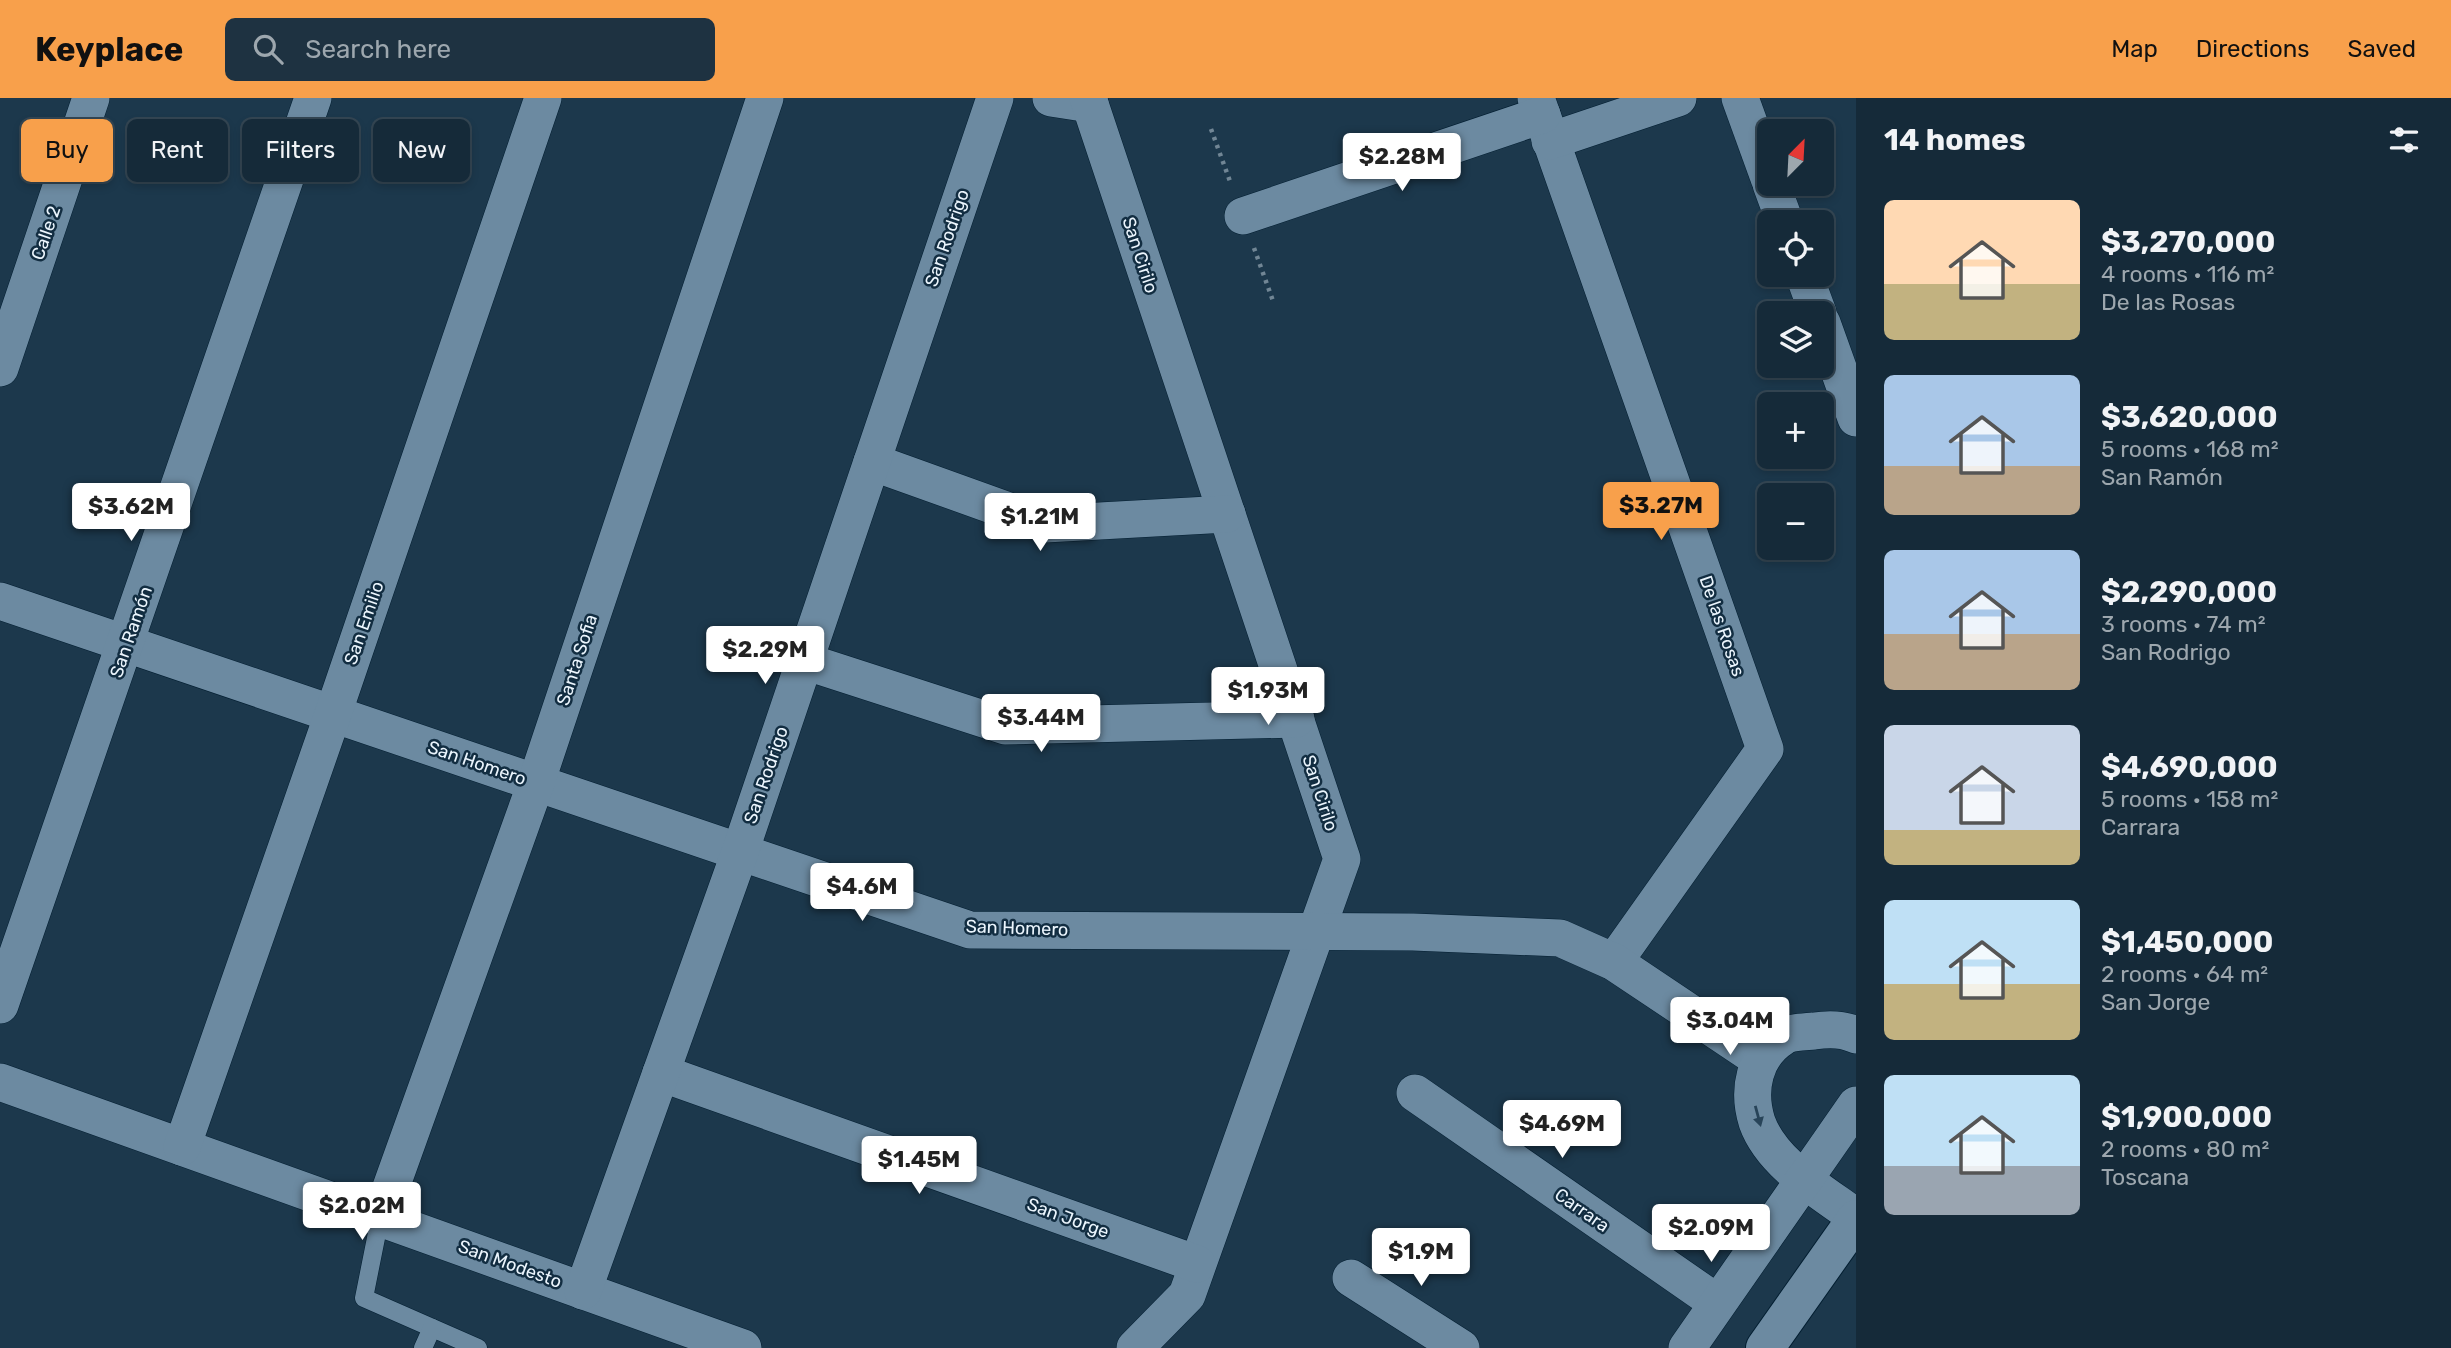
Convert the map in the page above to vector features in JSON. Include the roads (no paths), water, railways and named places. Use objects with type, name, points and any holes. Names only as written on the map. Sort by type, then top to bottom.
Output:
[{"type":"street","name":"Calle 2","points":[[0,368],[91,98]]},
{"type":"street","name":"San Ramón","points":[[0,1005],[127,644],[313,98]]},
{"type":"street","name":"San Emilio","points":[[182,1147],[543,98]]},
{"type":"street","name":"Santa Sofia","points":[[380,1218],[536,783],[765,98]]},
{"type":"street","name":"San Rodrigo","points":[[583,1291],[740,852],[995,98]]},
{"type":"street","points":[[1051,98],[1089,101]]},
{"type":"street","points":[[1243,216],[1543,118],[1678,98]]},
{"type":"street","points":[[1740,98],[1757,145]]},
{"type":"street","name":"San Cirilo","points":[[1089,101],[1342,859],[1314,931],[1186,1295],[1135,1348]]},
{"type":"street","name":"De las Rosas","points":[[1543,118],[1765,749],[1614,962]]},
{"type":"street","points":[[1834,357],[1856,418]]},
{"type":"street","points":[[872,462],[1045,524],[1227,514]]},
{"type":"street","name":"San Homero","points":[[0,601],[970,930],[1314,931],[1560,938],[1614,962],[1759,1059]]},
{"type":"street","points":[[804,661],[1004,726],[1296,719]]},
{"type":"street","points":[[1765,1348],[1856,1218],[1774,1151],[1758,1122],[1752,1088],[1759,1059],[1784,1035],[1819,1030],[1848,1031],[1856,1035]]},
{"type":"street","name":"San Jorge","points":[[661,1073],[1197,1264]]},
{"type":"street","name":"San Modesto","points":[[0,1082],[743,1348]]},
{"type":"street","name":"Carrara","points":[[1415,1093],[1716,1302]]},
{"type":"street","points":[[1686,1348],[1856,1105]]},
{"type":"street","points":[[1351,1278],[1461,1348]]},
{"type":"lane","points":[[380,1218],[363,1298],[478,1348]]},
{"type":"lane","points":[[423,1348],[432,1328]]}]
